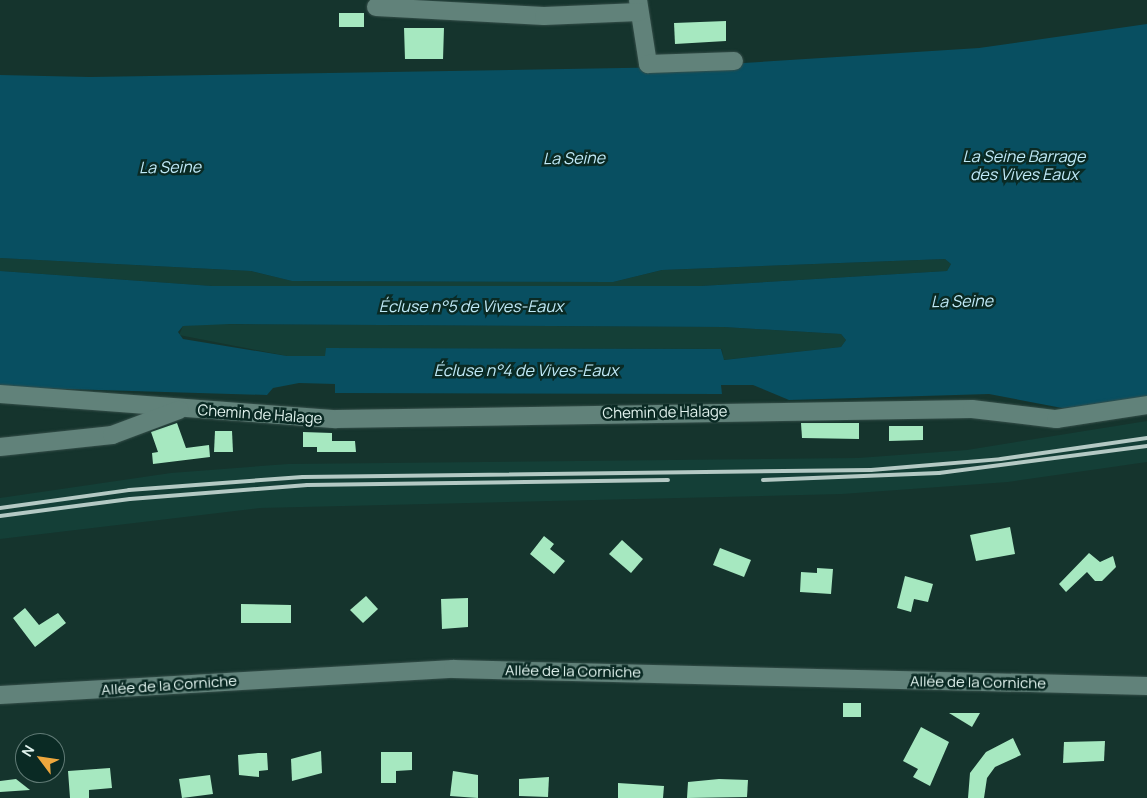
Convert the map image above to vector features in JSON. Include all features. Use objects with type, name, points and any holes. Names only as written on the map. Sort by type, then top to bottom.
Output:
[{"type":"street","points":[[376,7],[544,16],[638,6],[648,64],[734,61]]},
{"type":"street","name":"Chemin de Halage","points":[[0,394],[181,410],[336,419],[972,409],[1056,419],[1147,405]]},
{"type":"street","points":[[0,446],[112,435],[181,410]]},
{"type":"street","name":"Allée de la Corniche","points":[[0,695],[452,669],[1147,686]]},
{"type":"shaded area","points":[[0,258],[251,271],[292,281],[613,282],[662,270],[945,259],[951,264],[947,271],[701,286],[212,286],[0,271]]},
{"type":"shaded area","points":[[204,324],[724,327],[841,334],[846,340],[841,347],[723,360],[722,349],[327,348],[326,356],[287,356],[179,335],[183,326]]},
{"type":"shaded area","points":[[1147,421],[1147,462],[1008,482],[842,494],[260,508],[0,539],[0,498],[171,473],[288,464],[858,458],[967,450]]},
{"type":"water","name":"La Seine Barrage des Vives Eaux","points":[[1147,24],[1147,397],[1118,405],[1062,408],[989,394],[789,400],[753,385],[721,385],[722,394],[335,393],[335,384],[299,383],[273,388],[267,395],[0,387],[0,271],[212,286],[701,286],[947,271],[951,264],[945,259],[662,270],[613,282],[292,281],[251,271],[0,258],[0,75],[90,77],[680,67],[979,48]],"holes":[[[231,324],[724,327],[841,334],[846,340],[841,347],[724,360],[721,349],[326,348],[325,356],[287,356],[183,339],[178,332],[183,326]]]},
{"type":"building","points":[[339,13],[364,13],[364,27],[339,27]]},
{"type":"building","points":[[726,21],[726,41],[675,44],[674,23]]},
{"type":"building","points":[[404,28],[444,28],[443,59],[405,59]]},
{"type":"building","points":[[177,423],[186,448],[209,445],[210,457],[153,464],[152,453],[158,452],[151,432]]},
{"type":"building","points":[[801,423],[859,423],[859,439],[802,438]]},
{"type":"building","points":[[889,426],[923,426],[923,440],[889,441]]},
{"type":"building","points":[[215,431],[232,431],[233,452],[214,452]]},
{"type":"building","points":[[303,432],[332,433],[332,441],[355,441],[356,452],[317,452],[317,447],[303,447]]},
{"type":"building","points":[[1010,527],[1015,554],[976,561],[970,535]]},
{"type":"building","points":[[544,536],[554,544],[550,549],[565,561],[554,574],[530,554]]},
{"type":"building","points":[[622,540],[643,559],[631,573],[609,554]]},
{"type":"building","points":[[720,548],[751,560],[744,577],[713,565]]},
{"type":"building","points":[[1089,553],[1100,562],[1113,556],[1116,567],[1102,581],[1095,581],[1087,572],[1066,592],[1059,584]]},
{"type":"building","points":[[817,568],[833,569],[831,594],[800,592],[801,572],[817,573]]},
{"type":"building","points":[[905,576],[933,584],[928,602],[914,599],[911,612],[897,608]]},
{"type":"building","points":[[366,596],[378,609],[363,623],[350,610]]},
{"type":"building","points":[[468,598],[468,627],[442,629],[441,599]]},
{"type":"building","points":[[241,604],[291,605],[291,623],[241,623]]},
{"type":"building","points":[[25,608],[39,625],[58,613],[66,623],[35,647],[13,618]]},
{"type":"building","points":[[843,703],[861,703],[861,717],[843,717]]},
{"type":"building","points":[[949,713],[980,713],[972,727]]},
{"type":"building","points":[[921,727],[949,742],[930,786],[913,777],[918,769],[903,761]]},
{"type":"building","points":[[1013,738],[1021,755],[995,767],[987,778],[984,798],[968,798],[970,773],[986,752]]},
{"type":"building","points":[[1105,741],[1104,761],[1063,763],[1064,742]]},
{"type":"building","points":[[321,751],[322,773],[292,781],[291,759]]},
{"type":"building","points":[[381,752],[412,752],[412,770],[396,771],[396,783],[381,783]]},
{"type":"building","points":[[267,753],[268,770],[259,771],[259,777],[239,775],[238,755]]},
{"type":"building","points":[[110,768],[112,788],[89,790],[89,798],[70,798],[68,771]]},
{"type":"building","points":[[453,771],[478,775],[478,798],[450,796]]},
{"type":"building","points":[[210,775],[213,794],[182,798],[179,779]]},
{"type":"building","points":[[549,777],[548,797],[519,796],[519,779]]},
{"type":"building","points":[[15,779],[15,783],[21,783],[30,790],[0,792],[0,781]]},
{"type":"building","points":[[719,779],[748,780],[747,797],[687,798],[688,782]]},
{"type":"building","points":[[618,783],[664,786],[663,798],[618,798]]},
{"type":"railway","points":[[0,508],[129,490],[303,477],[871,470],[1001,459],[1147,438]]},
{"type":"railway","points":[[763,480],[939,473],[1147,446]]},
{"type":"railway","points":[[0,516],[130,499],[307,485],[668,480]]},
{"type":"water label","name":"La Seine","points":[[574,158]]},
{"type":"water label","name":"La Seine","points":[[170,167]]},
{"type":"water label","name":"La Seine","points":[[962,301]]},
{"type":"water label","name":"Écluse n°5 de Vives-Eaux","points":[[471,306]]},
{"type":"water label","name":"Écluse n°4 de Vives-Eaux","points":[[526,370]]}]
